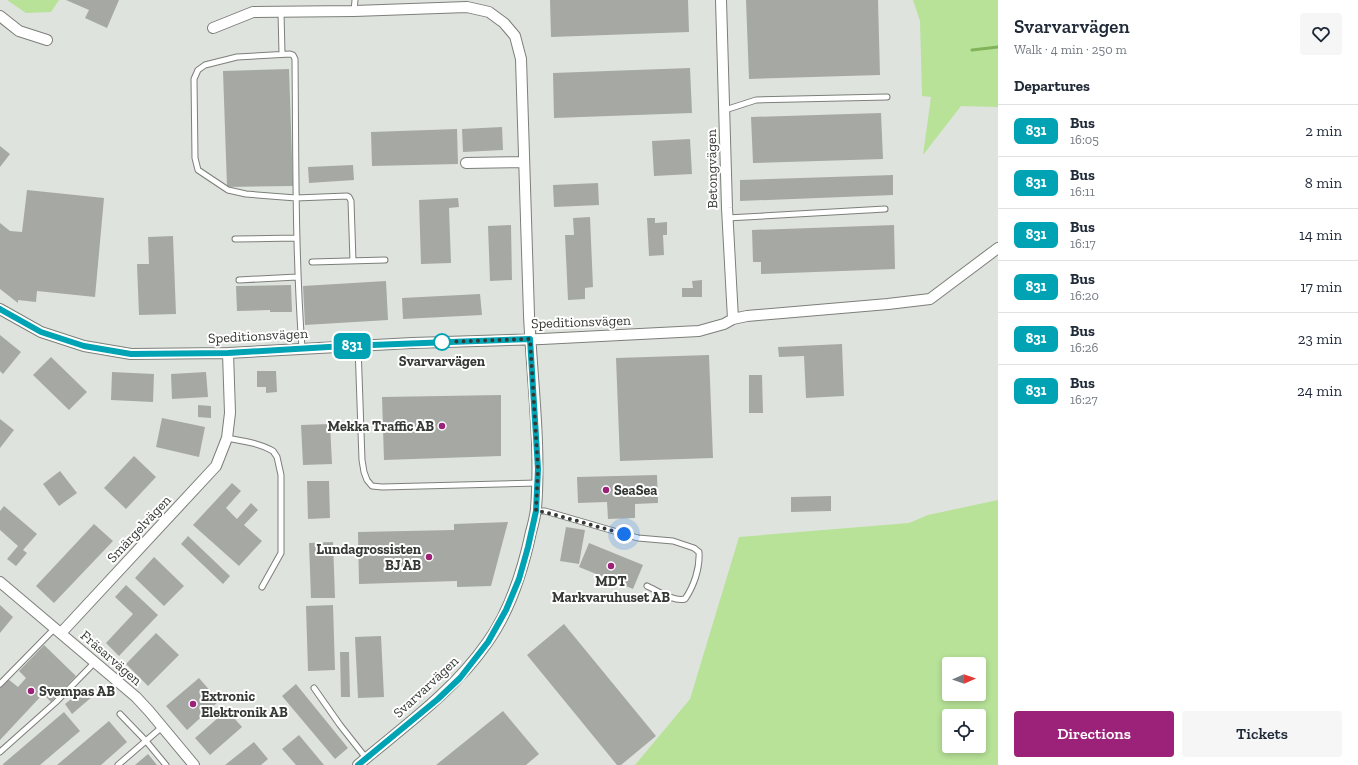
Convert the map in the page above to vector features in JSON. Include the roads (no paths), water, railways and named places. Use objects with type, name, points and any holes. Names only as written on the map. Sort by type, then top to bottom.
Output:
[{"type":"street","name":"Betongvägen","points":[[721,0],[727,218],[733,319]]},
{"type":"street","name":"Svarvarvägen","points":[[213,28],[253,12],[354,12],[467,4],[489,12],[504,23],[515,36],[521,59],[530,339],[538,469],[536,511],[528,547],[519,579],[506,610],[488,642],[460,678],[438,699],[358,765]]},
{"type":"street","points":[[0,16],[19,31],[47,40]]},
{"type":"street","points":[[466,163],[524,162]]},
{"type":"street","points":[[733,319],[746,316],[930,299],[998,248]]},
{"type":"street","name":"Speditionsvägen","points":[[0,309],[41,332],[84,346],[131,354],[228,353],[302,348],[542,339],[699,331],[724,324],[733,319]]},
{"type":"street","name":"Smärgelvägen","points":[[58,631],[216,466],[227,438],[230,413],[228,353]]},
{"type":"street","name":"Fräsarvägen","points":[[0,582],[136,697],[194,765]]},
{"type":"lane","points":[[354,12],[355,0]]},
{"type":"lane","points":[[280,12],[282,54]]},
{"type":"lane","points":[[302,348],[296,238],[296,198],[295,59],[293,55],[290,54],[237,57],[205,66],[198,70],[194,79],[195,158],[198,170],[228,190],[246,194],[296,198],[349,197],[351,201],[353,261]]},
{"type":"lane","points":[[725,110],[756,100],[887,97]]},
{"type":"lane","points":[[727,218],[885,209]]},
{"type":"lane","points":[[235,240],[296,238]]},
{"type":"lane","points":[[312,262],[385,260]]},
{"type":"lane","points":[[239,280],[297,277]]},
{"type":"lane","points":[[358,346],[362,460],[367,480],[372,486],[537,483]]},
{"type":"lane","points":[[227,438],[258,444],[273,451],[279,466],[282,510],[281,554],[262,588]]},
{"type":"lane","points":[[536,511],[545,512],[638,538],[673,541],[694,548],[699,552],[695,579],[690,592],[685,599],[681,600],[648,586]]},
{"type":"lane","points":[[0,684],[58,631]]},
{"type":"lane","points":[[0,752],[56,702],[95,662]]},
{"type":"lane","points":[[314,688],[366,758]]},
{"type":"lane","points":[[120,714],[146,741],[166,765]]},
{"type":"lane","points":[[118,765],[162,727]]},
{"type":"waterway","points":[[972,50],[998,47]]},
{"type":"place","name":"Svarvarvägen","points":[[442,342]]},
{"type":"place","name":"Mekka Traffic AB","points":[[442,426]]},
{"type":"place","name":"SeaSea","points":[[606,490]]},
{"type":"place","name":"Lundagrossisten BJ AB","points":[[429,557]]},
{"type":"place","name":"MDT Markvaruhuset AB","points":[[611,566]]},
{"type":"place","name":"Svempas AB","points":[[31,691]]},
{"type":"place","name":"Extronic Elektronik AB","points":[[193,704]]}]
